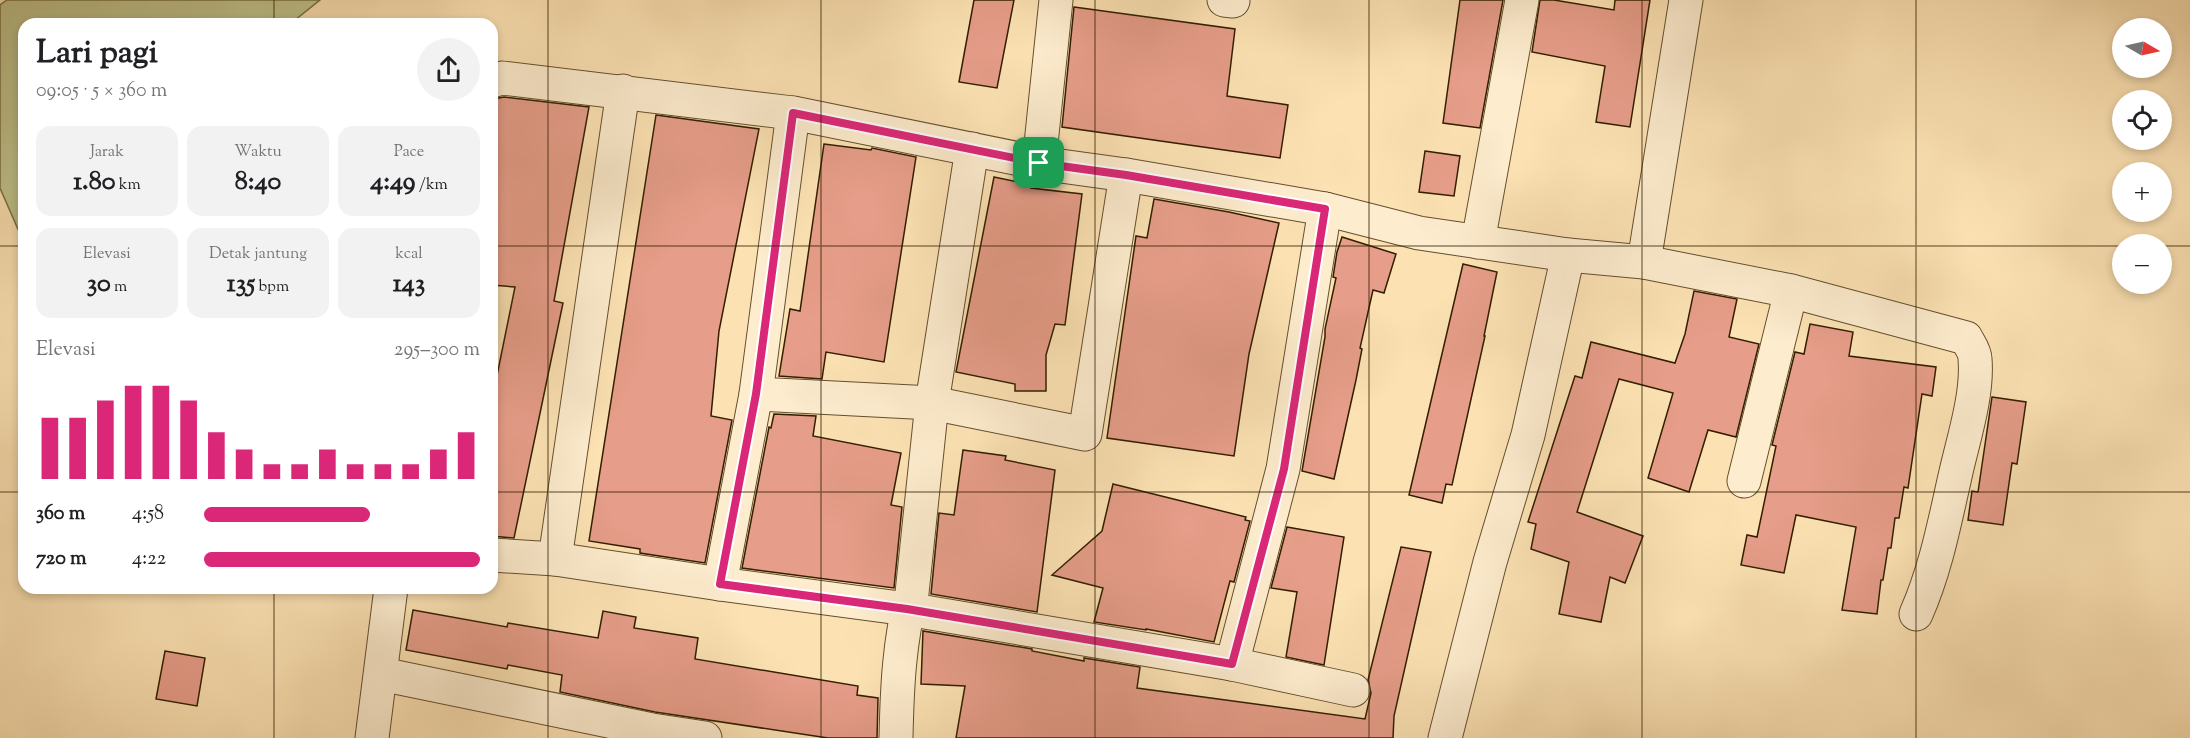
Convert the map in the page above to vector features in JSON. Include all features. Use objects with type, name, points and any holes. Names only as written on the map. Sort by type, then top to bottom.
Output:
[{"type":"street","points":[[1039,163],[1056,0]]},
{"type":"street","points":[[1478,242],[1522,0]]},
{"type":"street","points":[[1644,262],[1686,0]]},
{"type":"street","points":[[498,79],[623,91],[793,113],[1039,163],[1126,175],[1325,209],[1419,233],[1568,255],[1644,262],[1791,291],[1966,338],[1975,356],[1975,379],[1965,432],[1928,587],[1916,614]]},
{"type":"street","points":[[555,560],[623,91]]},
{"type":"street","points":[[720,584],[756,394],[793,113]]},
{"type":"street","points":[[896,738],[897,684],[907,609],[912,593],[932,402],[972,149]]},
{"type":"street","points":[[756,394],[932,402],[1085,434],[1126,175]]},
{"type":"street","points":[[1232,664],[1284,469],[1325,209]]},
{"type":"street","points":[[1445,738],[1490,562],[1528,435],[1568,255]]},
{"type":"street","points":[[1744,481],[1791,291]]},
{"type":"street","points":[[498,555],[555,560],[907,609],[1232,664],[1353,690]]},
{"type":"street","points":[[372,738],[390,594]]},
{"type":"street","points":[[381,674],[652,730],[705,738]]},
{"type":"green space","points":[[7,0],[320,0],[298,18],[18,18],[18,229],[0,188],[0,5]]},
{"type":"building","points":[[974,0],[1014,0],[997,88],[959,82]]},
{"type":"building","points":[[1460,0],[1503,0],[1480,128],[1443,123]]},
{"type":"building","points":[[1540,0],[1554,0],[1614,10],[1615,0],[1650,0],[1630,127],[1596,122],[1605,66],[1532,52]]},
{"type":"building","points":[[1074,7],[1235,29],[1227,96],[1288,105],[1280,158],[1062,127]]},
{"type":"building","points":[[498,98],[589,107],[554,301],[563,303],[514,538],[498,537],[498,371],[515,287],[498,286]]},
{"type":"building","points":[[656,115],[759,129],[719,331],[711,416],[732,420],[705,563],[640,553],[640,549],[589,541]]},
{"type":"building","points":[[824,144],[871,150],[872,148],[916,157],[884,362],[826,352],[822,379],[779,376],[790,309],[800,311]]},
{"type":"building","points":[[1425,151],[1460,156],[1454,196],[1419,192]]},
{"type":"building","points":[[994,177],[1032,185],[1031,188],[1082,194],[1065,325],[1055,324],[1046,355],[1046,391],[1015,391],[1015,384],[956,372]]},
{"type":"building","points":[[1154,199],[1279,223],[1249,354],[1234,456],[1107,438],[1136,236],[1147,238]]},
{"type":"building","points":[[1342,237],[1396,254],[1384,293],[1373,290],[1334,479],[1302,471],[1325,329],[1336,278],[1333,277],[1337,252]]},
{"type":"building","points":[[1463,264],[1497,272],[1452,485],[1446,484],[1442,503],[1409,495]]},
{"type":"building","points":[[1694,291],[1737,299],[1729,337],[1759,344],[1736,437],[1708,430],[1689,492],[1648,478],[1673,393],[1619,379],[1577,512],[1643,536],[1625,583],[1610,577],[1601,622],[1559,614],[1569,562],[1531,549],[1536,524],[1528,522],[1575,376],[1582,378],[1591,342],[1675,363],[1685,334]]},
{"type":"building","points":[[1810,324],[1853,332],[1849,356],[1936,367],[1932,396],[1922,394],[1908,488],[1904,487],[1899,518],[1895,518],[1891,548],[1888,548],[1883,580],[1881,580],[1877,614],[1842,610],[1856,527],[1796,515],[1784,573],[1741,565],[1747,535],[1757,537],[1776,446],[1772,445],[1795,352],[1804,354]]},
{"type":"building","points":[[1992,397],[2026,402],[2017,464],[2012,463],[2003,525],[1968,520],[1972,491],[1978,492]]},
{"type":"building","points":[[774,414],[816,416],[813,436],[901,453],[891,505],[902,507],[894,588],[742,568],[769,427],[771,428]]},
{"type":"building","points":[[963,450],[1006,456],[1005,460],[1055,470],[1037,612],[931,594],[939,513],[954,515]]},
{"type":"building","points":[[1113,484],[1246,517],[1245,520],[1250,521],[1234,582],[1230,581],[1214,642],[1094,622],[1103,588],[1052,575],[1102,531]]},
{"type":"building","points":[[1287,527],[1344,537],[1324,665],[1286,657],[1297,592],[1271,588]]},
{"type":"building","points":[[1401,547],[1431,552],[1394,716],[1393,738],[956,738],[965,686],[921,684],[923,631],[1032,649],[1032,651],[1084,661],[1084,658],[1140,667],[1137,688],[1365,719],[1371,693],[1368,680]]},
{"type":"building","points":[[413,610],[507,627],[508,623],[598,638],[603,611],[636,617],[634,628],[698,638],[695,659],[858,686],[857,695],[878,698],[877,738],[828,738],[655,712],[560,692],[562,675],[508,665],[507,669],[406,650]]},
{"type":"building","points":[[165,651],[205,658],[197,706],[156,699]]},
{"type":"route","points":[[793,113],[1039,163],[1126,175],[1325,209],[1284,469],[1232,664],[907,609],[720,584],[756,394],[793,113]]}]
